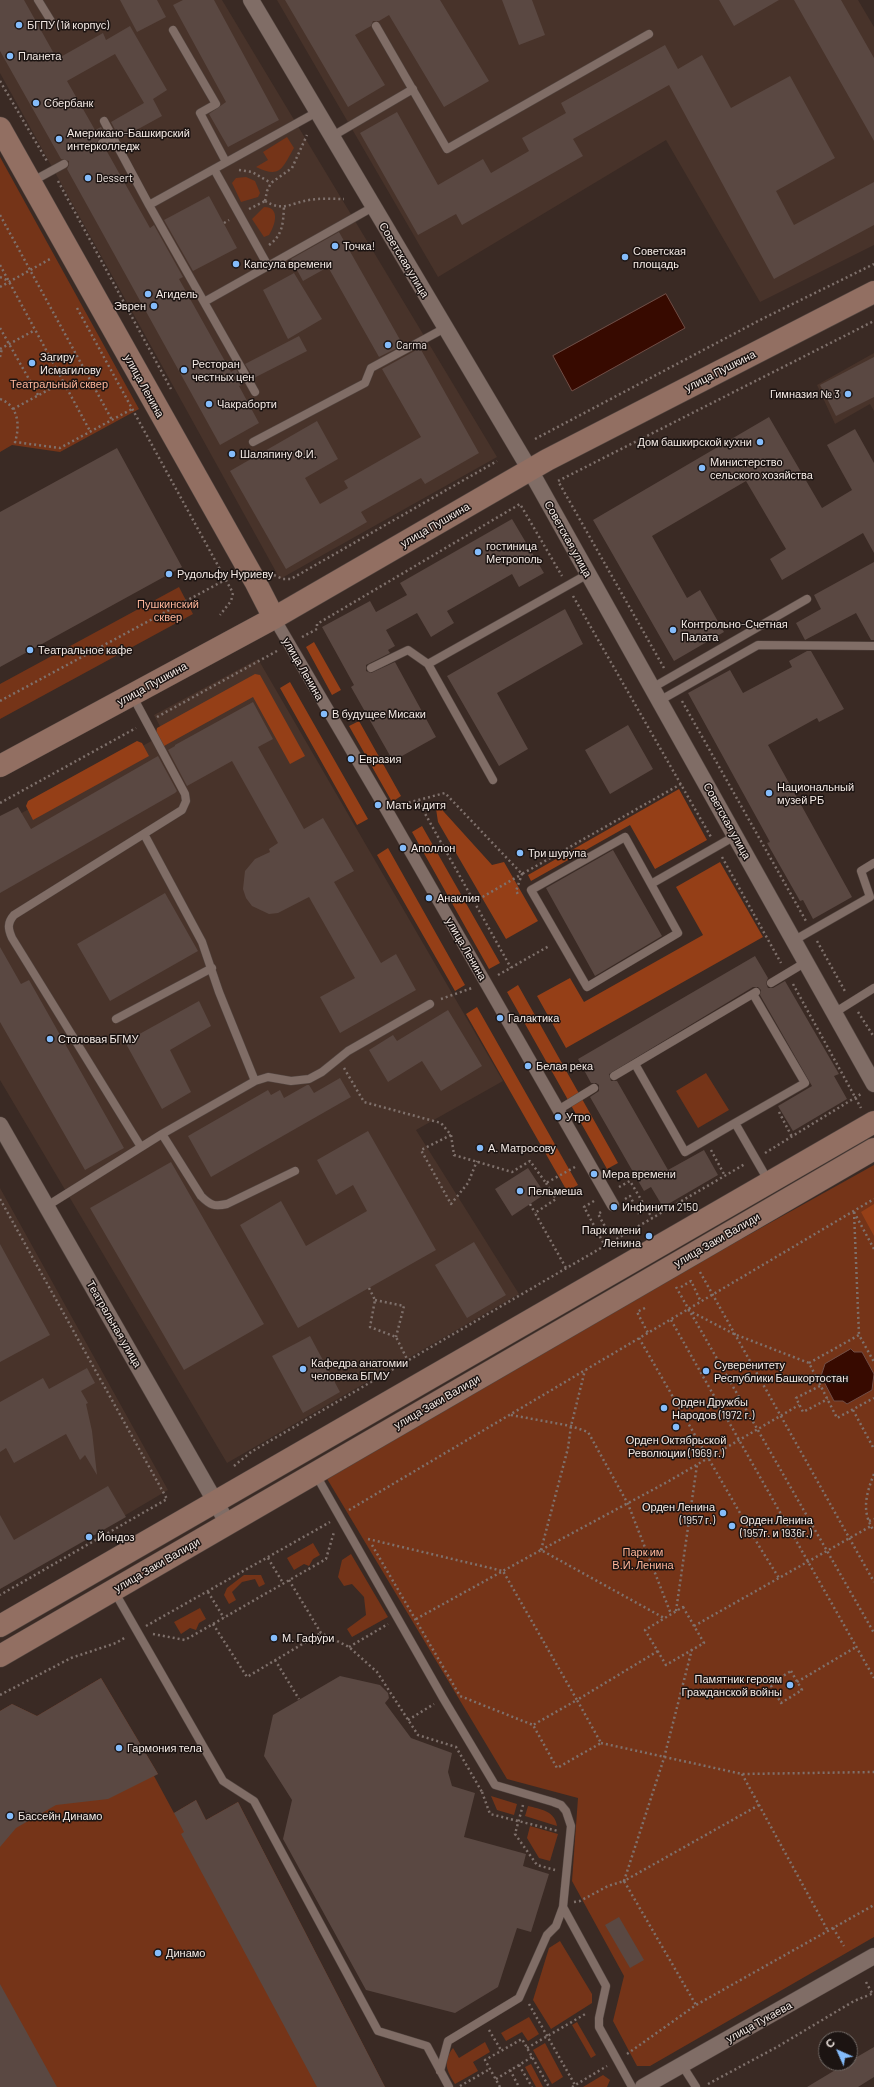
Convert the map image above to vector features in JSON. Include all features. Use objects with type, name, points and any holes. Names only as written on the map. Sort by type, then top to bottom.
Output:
[{"type":"main road","name":"улица Ленина","points":[[3,139],[31,182],[255,581],[274,618]]},
{"type":"main road","name":"улица Пушкина","points":[[0,766],[274,618],[530,470],[874,292]]},
{"type":"main road","points":[[0,1626],[874,1122]]},
{"type":"main road","name":"улица Заки Валиди","points":[[0,1656],[874,1149]]},
{"type":"street","name":"Советская улица","points":[[251,0],[530,470],[874,1084]]},
{"type":"street","name":"улица Ленина","points":[[274,618],[386,809],[613,1205]]},
{"type":"street","name":"Театральная улица","points":[[0,1125],[228,1524]]},
{"type":"street","name":"улица Тукаева","points":[[643,2087],[874,1956]]},
{"type":"lane","points":[[38,0],[51,21]]},
{"type":"lane","points":[[376,26],[448,149],[649,34]]},
{"type":"lane","points":[[174,30],[216,104],[200,113],[226,162]]},
{"type":"lane","points":[[331,137],[413,89]]},
{"type":"lane","points":[[149,205],[317,112]]},
{"type":"lane","points":[[104,121],[149,205],[255,392]]},
{"type":"lane","points":[[102,143],[113,137]]},
{"type":"lane","points":[[31,182],[64,164]]},
{"type":"lane","points":[[214,169],[268,266]]},
{"type":"lane","points":[[204,302],[373,207]]},
{"type":"lane","points":[[253,442],[365,383],[371,368],[445,328]]},
{"type":"lane","points":[[428,664],[588,574]]},
{"type":"lane","points":[[656,695],[669,678],[807,599]]},
{"type":"lane","points":[[656,695],[676,691],[758,645],[874,646]]},
{"type":"lane","points":[[371,668],[408,650],[428,664],[493,780]]},
{"type":"lane","points":[[132,695],[186,794],[186,801],[182,810],[14,915],[10,920],[8,929],[12,938],[141,1147]]},
{"type":"lane","points":[[144,834],[202,942],[219,992],[255,1081]]},
{"type":"lane","points":[[651,884],[735,836]]},
{"type":"lane","points":[[625,837],[678,933],[586,987],[560,940],[532,890],[625,837]]},
{"type":"lane","points":[[794,941],[870,897],[861,871],[874,863]]},
{"type":"lane","points":[[771,983],[806,962]]},
{"type":"lane","points":[[116,1019],[212,968]]},
{"type":"lane","points":[[834,1013],[874,988]]},
{"type":"lane","points":[[614,1076],[755,993],[805,1082],[685,1152],[635,1064]]},
{"type":"lane","points":[[46,1206],[162,1134],[255,1081],[268,1077],[291,1081],[309,1079],[430,1004]]},
{"type":"lane","points":[[558,1110],[594,1088]]},
{"type":"lane","points":[[735,1124],[769,1182]]},
{"type":"lane","points":[[162,1134],[201,1196],[208,1204],[215,1207],[227,1204],[295,1171]]},
{"type":"lane","points":[[314,1473],[443,1698],[495,1785],[561,1805],[569,1818],[570,1834],[567,1874],[563,1907],[556,1926],[547,1935],[519,1998],[448,2041],[440,2071]]},
{"type":"lane","points":[[113,1590],[138,1631],[223,1781],[254,1801],[378,2031],[427,2046],[449,2087]]},
{"type":"lane","points":[[563,1907],[606,1986],[603,2003],[598,2018],[599,2027],[632,2087]]},
{"type":"lane","points":[[682,2065],[696,2087]]},
{"type":"path","points":[[0,81],[52,170],[173,392]]},
{"type":"path","points":[[307,135],[292,168],[271,183],[267,191],[265,201],[274,206],[284,207],[310,200],[344,199]]},
{"type":"path","points":[[237,169],[252,172],[271,183]]},
{"type":"path","points":[[264,249],[277,240],[283,227],[284,207]]},
{"type":"path","points":[[0,215],[112,420]]},
{"type":"path","points":[[0,286],[50,259]]},
{"type":"path","points":[[535,439],[762,319],[874,264]]},
{"type":"path","points":[[0,265],[90,432]]},
{"type":"path","points":[[0,277],[9,282]]},
{"type":"path","points":[[669,678],[558,481],[874,321]]},
{"type":"path","points":[[0,328],[38,396]]},
{"type":"path","points":[[0,357],[1,348],[35,330]]},
{"type":"path","points":[[13,409],[63,382]]},
{"type":"path","points":[[0,399],[13,409],[18,419],[19,431],[15,442],[60,448],[132,409],[233,593],[231,601],[220,615]]},
{"type":"path","points":[[271,573],[284,579],[291,579],[497,461]]},
{"type":"path","points":[[289,644],[317,629],[317,624],[520,504],[681,784],[856,1098]]},
{"type":"path","points":[[0,701],[225,580]]},
{"type":"path","points":[[676,691],[851,1002],[874,1037]]},
{"type":"path","points":[[474,902],[681,784]]},
{"type":"path","points":[[386,809],[445,793],[522,874]]},
{"type":"path","points":[[418,801],[512,968]]},
{"type":"path","points":[[519,897],[516,891],[522,874]]},
{"type":"path","points":[[546,940],[550,946]]},
{"type":"path","points":[[485,982],[560,940]]},
{"type":"path","points":[[430,1004],[466,990]]},
{"type":"path","points":[[339,1059],[364,1102],[441,1123],[451,1135],[454,1155],[512,1172],[530,1160],[556,1199],[535,1213]]},
{"type":"path","points":[[773,1101],[792,1137]]},
{"type":"path","points":[[451,1135],[421,1150],[451,1204],[468,1183],[477,1161]]},
{"type":"path","points":[[706,1140],[725,1176]]},
{"type":"path","points":[[546,1183],[587,1160]]},
{"type":"path","points":[[234,1466],[251,1452],[407,1360],[605,1246],[652,1218],[630,1181],[584,1207],[605,1246]]},
{"type":"path","points":[[630,1196],[640,1214]]},
{"type":"path","points":[[0,1199],[166,1499],[0,1595]]},
{"type":"path","points":[[0,1695],[71,1658],[116,1643],[268,1558],[874,1199]]},
{"type":"path","points":[[530,1204],[566,1268]]},
{"type":"path","points":[[854,1212],[874,1249]]},
{"type":"path","points":[[854,1212],[859,1335],[874,1362]]},
{"type":"path","points":[[598,1214],[608,1232]]},
{"type":"path","points":[[699,1271],[874,1582]]},
{"type":"path","points":[[681,1287],[691,1281],[701,1302]]},
{"type":"path","points":[[675,1285],[874,1633]]},
{"type":"path","points":[[369,1288],[375,1300],[370,1327],[396,1337]]},
{"type":"path","points":[[375,1300],[404,1306],[396,1337],[407,1360]]},
{"type":"path","points":[[645,1308],[637,1312],[648,1333]]},
{"type":"path","points":[[688,1310],[734,1334],[809,1363],[837,1418],[874,1398]]},
{"type":"path","points":[[671,1320],[874,1678]]},
{"type":"path","points":[[809,1363],[859,1335]]},
{"type":"path","points":[[639,1338],[779,1578]]},
{"type":"path","points":[[541,1550],[568,1448],[571,1426],[585,1370]]},
{"type":"path","points":[[820,1386],[796,1398],[803,1412],[828,1399]]},
{"type":"path","points":[[416,1619],[628,1504],[799,1405]]},
{"type":"path","points":[[853,1410],[874,1449]]},
{"type":"path","points":[[510,1415],[571,1426],[588,1432],[628,1504],[671,1614]]},
{"type":"path","points":[[676,1611],[697,1465]]},
{"type":"path","points":[[874,1474],[866,1494],[866,1508],[869,1521],[874,1531]]},
{"type":"path","points":[[347,1503],[354,1515]]},
{"type":"path","points":[[869,1521],[874,1519]]},
{"type":"path","points":[[694,1626],[871,1526]]},
{"type":"path","points":[[365,1533],[460,1696],[533,1725],[557,1768],[601,1743],[742,1774],[874,1772]]},
{"type":"path","points":[[138,1631],[185,1640],[326,1559],[333,1537]]},
{"type":"path","points":[[368,1539],[503,1571],[601,1743]]},
{"type":"path","points":[[541,1550],[664,1618]]},
{"type":"path","points":[[268,1558],[283,1583]]},
{"type":"path","points":[[290,1580],[321,1633],[349,1647],[377,1672],[418,1736],[456,1747],[482,1792],[490,1814],[570,1834]]},
{"type":"path","points":[[208,1592],[224,1618]]},
{"type":"path","points":[[683,1607],[704,1643],[666,1665],[645,1630],[676,1611],[683,1607]]},
{"type":"path","points":[[349,1647],[398,1618]]},
{"type":"path","points":[[213,1624],[247,1677],[321,1633]]},
{"type":"path","points":[[797,1682],[856,1647]]},
{"type":"path","points":[[692,1649],[664,1758],[624,1881],[696,2005]]},
{"type":"path","points":[[533,1725],[658,1651]]},
{"type":"path","points":[[275,1660],[299,1698]]},
{"type":"path","points":[[791,1671],[797,1682],[802,1690],[781,1703],[770,1684],[791,1671]]},
{"type":"path","points":[[408,1720],[443,1698]]},
{"type":"path","points":[[482,1792],[488,1774]]},
{"type":"path","points":[[742,1774],[828,1931]]},
{"type":"path","points":[[526,1794],[515,1834],[537,1865],[567,1874]]},
{"type":"path","points":[[580,1901],[608,1886],[624,1881],[759,1806]]},
{"type":"path","points":[[572,2087],[617,2060],[696,2005],[874,1906]]},
{"type":"path","points":[[833,1928],[844,1946]]},
{"type":"path","points":[[702,2087],[873,1993],[866,1982]]},
{"type":"path","points":[[522,1991],[575,2085]]},
{"type":"path","points":[[527,2048],[603,2003]]},
{"type":"path","points":[[484,2020],[501,2050]]},
{"type":"path","points":[[500,2087],[485,2060],[522,2039],[549,2087]]},
{"type":"path","points":[[496,2079],[532,2057]]},
{"type":"path","points":[[519,2065],[532,2087]]},
{"type":"path","points":[[458,2087],[490,2068]]},
{"type":"path","points":[[510,2070],[519,2087]]},
{"type":"shaded area","points":[[0,0],[222,0],[497,457],[280,579],[0,73]]},
{"type":"shaded area","points":[[277,0],[858,0],[874,27],[874,245],[760,302],[666,140],[438,277]]},
{"type":"shaded area","points":[[666,294],[685,328],[572,391],[553,356]]},
{"type":"shaded area","name":"Гимназия № 3","points":[[874,353],[874,411],[870,404],[835,424],[817,385]]},
{"type":"shaded area","points":[[314,642],[341,690],[332,695],[306,647]]},
{"type":"shaded area","points":[[258,659],[503,1081],[416,1130],[519,1294],[227,1463],[0,1080],[0,825],[164,734],[154,715]]},
{"type":"shaded area","points":[[255,674],[260,675],[305,756],[290,764],[253,697],[164,746],[156,733],[157,728]]},
{"type":"shaded area","points":[[290,682],[368,819],[357,825],[280,688]]},
{"type":"shaded area","points":[[359,721],[401,796],[392,802],[349,726]]},
{"type":"shaded area","points":[[137,741],[142,743],[149,756],[33,820],[26,806],[28,801]]},
{"type":"shaded area","points":[[679,789],[707,840],[655,869],[630,825],[531,881],[528,875]]},
{"type":"shaded area","points":[[435,802],[492,865],[504,862],[538,921],[506,939],[438,822]]},
{"type":"shaded area","points":[[422,826],[500,963],[489,969],[412,832]]},
{"type":"shaded area","points":[[388,848],[465,985],[455,991],[377,855]]},
{"type":"shaded area","points":[[720,862],[763,937],[566,1048],[537,996],[570,978],[584,1002],[703,935],[676,887]]},
{"type":"shaded area","points":[[518,985],[618,1163],[607,1169],[507,992]]},
{"type":"shaded area","points":[[477,1007],[578,1185],[567,1191],[466,1014]]},
{"type":"shaded area","points":[[0,1188],[168,1490],[0,1589]]},
{"type":"shaded area","points":[[874,1204],[874,1236],[861,1212]]},
{"type":"shaded area","points":[[851,1349],[854,1352],[862,1352],[874,1374],[872,1390],[847,1404],[843,1401],[834,1401],[821,1376],[825,1364]]},
{"type":"green space","points":[[287,137],[294,148],[280,170],[271,172],[256,167],[268,160],[263,152]]},
{"type":"green space","name":"Театральный сквер","points":[[0,157],[139,409],[60,452],[12,445],[0,452]]},
{"type":"green space","points":[[246,177],[255,181],[260,193],[258,197],[241,202],[232,183],[236,178]]},
{"type":"green space","points":[[264,207],[273,210],[275,213],[275,222],[269,235],[264,237],[252,219]]},
{"type":"green space","name":"Пушкинский сквер","points":[[179,587],[193,614],[0,719],[0,684]]},
{"type":"green space","points":[[706,1073],[729,1110],[698,1128],[676,1091]]},
{"type":"green space","name":"Парк им В.И. Ленина","points":[[874,1165],[874,1937],[650,2066],[637,2066],[613,2021],[624,1976],[572,1881],[578,1798],[507,1779],[323,1472]]},
{"type":"green space","points":[[313,1543],[320,1555],[313,1559],[309,1566],[304,1564],[294,1570],[287,1558]]},
{"type":"green space","points":[[351,1554],[388,1617],[352,1637],[347,1629],[366,1615],[364,1597],[352,1584],[344,1586],[338,1577],[342,1560]]},
{"type":"green space","points":[[244,1575],[261,1575],[265,1584],[259,1587],[255,1579],[242,1582],[232,1592],[236,1600],[229,1604],[224,1595],[227,1588]]},
{"type":"green space","points":[[200,1608],[206,1619],[199,1623],[196,1630],[190,1628],[181,1634],[174,1622]]},
{"type":"green space","name":"Динамо","points":[[101,1678],[158,1774],[154,1776],[174,1813],[196,1800],[206,1820],[238,1802],[385,2087],[0,2087],[0,1711],[12,1704],[37,1716]]},
{"type":"green space","points":[[491,1796],[517,1804],[514,1815],[497,1810]]},
{"type":"green space","points":[[528,1806],[550,1814],[556,1821],[557,1826],[525,1816]]},
{"type":"green space","points":[[530,1826],[558,1834],[550,1861],[539,1858],[527,1838]]},
{"type":"green space","points":[[560,1941],[592,1994],[592,2003],[551,2029],[533,2000],[549,1948]]},
{"type":"green space","points":[[529,2017],[539,2034],[528,2041],[522,2032],[506,2041],[501,2033]]},
{"type":"green space","points":[[577,2022],[596,2055],[591,2058],[572,2025]]},
{"type":"green space","points":[[485,2042],[490,2052],[473,2062],[478,2071],[455,2084],[447,2066],[448,2058],[453,2048],[459,2058]]},
{"type":"green space","points":[[545,2043],[563,2077],[552,2084],[533,2050]]},
{"type":"green space","points":[[531,2064],[543,2087],[536,2087],[525,2067]]},
{"type":"green space","points":[[603,2075],[610,2080],[607,2087],[583,2087]]},
{"type":"building","points":[[0,0],[24,0],[57,59],[103,33],[106,40],[130,26],[167,90],[153,99],[162,116],[120,139],[111,122],[144,103],[115,54],[67,81],[95,130],[101,127],[105,135],[98,140],[97,146],[105,148],[150,228],[154,225],[183,277],[179,279],[231,372],[236,369],[244,384],[239,386],[259,423],[220,445],[67,169],[69,161],[61,159],[0,51]]},
{"type":"building","name":"БГПУ (1й корпус)","points":[[120,0],[157,0],[166,17],[137,32]]},
{"type":"building","points":[[183,0],[214,0],[279,120],[228,147],[209,114],[226,102],[173,5]]},
{"type":"building","points":[[285,0],[440,0],[489,81],[444,107],[389,15],[379,21],[373,21],[371,26],[355,35],[385,85],[348,107]]},
{"type":"building","points":[[502,0],[532,0],[545,35],[519,45]]},
{"type":"building","points":[[719,0],[779,0],[734,26]]},
{"type":"building","points":[[794,0],[841,0],[874,58],[874,141]]},
{"type":"building","points":[[665,45],[678,69],[702,55],[731,108],[790,76],[835,158],[776,191],[794,225],[874,182],[874,225],[774,279],[669,85],[573,139],[583,156],[462,225],[456,214],[418,235],[360,133],[397,112],[438,185],[483,159],[491,173],[529,151],[522,138],[566,113],[561,103]]},
{"type":"building","points":[[209,196],[237,248],[193,271],[164,220]]},
{"type":"building","points":[[339,232],[403,345],[379,357],[328,267],[303,281],[291,259]]},
{"type":"building","points":[[294,273],[322,319],[288,339],[263,290]]},
{"type":"building","points":[[299,336],[307,351],[254,378],[245,364]]},
{"type":"building","points":[[420,348],[479,453],[425,484],[421,478],[361,512],[367,522],[286,569],[230,471],[317,421],[338,459],[305,478],[320,504],[348,488],[344,481],[421,437],[382,369]]},
{"type":"building","name":"Гимназия № 3","points":[[874,357],[874,397],[836,416],[820,385]]},
{"type":"building","points":[[769,417],[822,508],[852,490],[827,445],[855,429],[874,463],[874,553],[863,533],[782,580],[770,559],[786,549],[746,481],[652,536],[687,598],[700,590],[724,632],[674,661],[593,520]]},
{"type":"building","points":[[117,448],[182,567],[0,667],[0,512]]},
{"type":"building","points":[[512,519],[544,573],[519,587],[512,574],[447,611],[454,623],[431,637],[417,613],[386,630],[395,646],[388,650],[390,653],[366,665],[366,671],[371,673],[395,662],[436,737],[393,761],[351,687],[354,685],[322,627],[370,601],[376,612],[407,595],[400,583]]},
{"type":"building","points":[[874,562],[874,640],[871,640],[856,613],[805,640],[796,623],[821,609],[814,595]]},
{"type":"building","points":[[565,609],[583,644],[497,693],[528,749],[499,766],[447,676]]},
{"type":"building","name":"Национальный музей РБ","points":[[807,651],[811,651],[844,709],[819,722],[817,718],[768,745],[852,897],[813,919],[803,900],[800,901],[767,843],[770,842],[688,693],[730,670],[743,693],[792,667],[789,661]]},
{"type":"building","points":[[253,702],[273,739],[258,747],[304,829],[323,818],[354,871],[334,882],[381,963],[396,954],[416,990],[340,1033],[320,997],[355,978],[309,897],[278,913],[269,914],[252,906],[246,898],[243,889],[245,871],[255,859],[270,852],[269,849],[278,843],[232,761],[187,786],[168,750]]},
{"type":"building","points":[[628,725],[653,769],[610,794],[585,750]]},
{"type":"building","points":[[158,756],[177,791],[175,793],[0,893],[0,816],[18,807],[31,829]]},
{"type":"building","points":[[613,850],[662,936],[595,976],[546,888]]},
{"type":"building","points":[[165,893],[198,951],[110,1001],[77,944]]},
{"type":"building","points":[[0,947],[21,984],[29,980],[124,1148],[85,1170],[0,1022]]},
{"type":"building","points":[[755,956],[768,978],[766,983],[768,988],[773,988],[785,981],[839,1074],[834,1076],[847,1099],[793,1131],[778,1106],[812,1086],[760,995],[761,990],[758,987],[753,987],[609,1074],[611,1081],[617,1081],[668,1170],[704,1150],[718,1175],[663,1207],[651,1187],[644,1191],[590,1097],[599,1091],[599,1085],[596,1083],[591,1083],[578,1059]]},
{"type":"building","points":[[199,1001],[211,1026],[170,1050],[191,1092],[162,1109],[125,1042]]},
{"type":"building","points":[[448,1010],[482,1066],[441,1091],[422,1061],[388,1082],[369,1050],[393,1035],[397,1041]]},
{"type":"building","points":[[340,1078],[351,1097],[211,1177],[188,1136],[268,1090],[271,1095],[280,1090],[284,1098],[309,1085],[314,1093]]},
{"type":"building","points":[[368,1131],[436,1250],[298,1328],[240,1225],[281,1201],[306,1246],[367,1211],[353,1185],[336,1195],[317,1160]]},
{"type":"building","points":[[171,1162],[264,1324],[184,1370],[90,1208]]},
{"type":"building","points":[[528,1168],[545,1194],[512,1216],[495,1189]]},
{"type":"building","points":[[474,1242],[506,1295],[467,1318],[435,1265]]},
{"type":"building","points":[[0,1244],[50,1335],[0,1362]]},
{"type":"building","points":[[310,1336],[340,1392],[303,1413],[272,1356]]},
{"type":"building","points":[[87,1368],[95,1383],[81,1391],[88,1403],[86,1404],[92,1431],[97,1475],[85,1455],[80,1460],[66,1434],[14,1463],[6,1448],[0,1452],[0,1402],[43,1378],[49,1389]]},
{"type":"building","points":[[108,1486],[126,1517],[0,1589],[0,1515],[14,1540]]},
{"type":"building","points":[[340,1676],[380,1685],[388,1693],[389,1698],[385,1703],[411,1738],[452,1753],[448,1772],[452,1786],[475,1793],[464,1837],[526,1854],[523,1866],[549,1874],[531,1932],[517,1928],[498,1987],[455,2013],[366,1990],[283,1839],[292,1800],[264,1756],[273,1715]]},
{"type":"building","points":[[101,1678],[158,1774],[108,1799],[56,1805],[16,1828],[0,1847],[0,1711],[12,1704],[37,1716]]},
{"type":"building","points":[[196,1800],[206,1820],[238,1802],[385,2087],[317,2087],[181,1834],[184,1832],[174,1813]]},
{"type":"building","points":[[619,1917],[644,1960],[630,1968],[605,1925]]},
{"type":"building","points":[[0,1984],[57,2087],[0,2087]]},
{"type":"building","points":[[874,2047],[874,2077],[858,2087],[807,2087],[834,2071],[858,2071],[858,2056]]},
{"type":"place","name":"БГПУ (1й корпус)","points":[[19,25]]},
{"type":"place","name":"Планета","points":[[10,56]]},
{"type":"place","name":"Сбербанк","points":[[36,103]]},
{"type":"place","name":"Американо-Башкирский интерколледж","points":[[59,139]]},
{"type":"place","name":"Dessert","points":[[88,178]]},
{"type":"place","name":"Точка!","points":[[335,246]]},
{"type":"place","name":"Советская площадь","points":[[625,257]]},
{"type":"place","name":"Капсула времени","points":[[236,264]]},
{"type":"place","name":"Агидель","points":[[148,294]]},
{"type":"place","name":"Эврен","points":[[154,306]]},
{"type":"place","name":"Carma","points":[[388,345]]},
{"type":"place","name":"Загиру Исмагилову","points":[[32,363]]},
{"type":"place","name":"Ресторан честных цен","points":[[184,370]]},
{"type":"place","name":"Гимназия № 3","points":[[848,394]]},
{"type":"place","name":"Чакраборти","points":[[209,404]]},
{"type":"place","name":"Дом башкирской кухни","points":[[760,442]]},
{"type":"place","name":"Шаляпину Ф.И.","points":[[232,454]]},
{"type":"place","name":"Министерство сельского хозяйства","points":[[702,468]]},
{"type":"place","name":"гостиница Метрополь","points":[[478,552]]},
{"type":"place","name":"Рудольфу Нуриеву","points":[[169,574]]},
{"type":"place","name":"Контрольно-Счетная Палата","points":[[673,630]]},
{"type":"place","name":"Театральное кафе","points":[[30,650]]},
{"type":"place","name":"В будущее Мисаки","points":[[324,714]]},
{"type":"place","name":"Евразия","points":[[351,759]]},
{"type":"place","name":"Национальный музей РБ","points":[[769,793]]},
{"type":"place","name":"Мать и дитя","points":[[378,805]]},
{"type":"place","name":"Аполлон","points":[[403,848]]},
{"type":"place","name":"Три шурупа","points":[[520,853]]},
{"type":"place","name":"Анаклия","points":[[429,898]]},
{"type":"place","name":"Галактика","points":[[500,1018]]},
{"type":"place","name":"Столовая БГМУ","points":[[50,1039]]},
{"type":"place","name":"Белая река","points":[[528,1066]]},
{"type":"place","name":"Утро","points":[[558,1117]]},
{"type":"place","name":"А. Матросову","points":[[480,1148]]},
{"type":"place","name":"Мера времени","points":[[594,1174]]},
{"type":"place","name":"Пельмеша","points":[[520,1191]]},
{"type":"place","name":"Инфинити 2150","points":[[614,1207]]},
{"type":"place","name":"Парк имени Ленина","points":[[649,1236]]},
{"type":"place","name":"Кафедра анатомии человека БГМУ","points":[[303,1369]]},
{"type":"place","name":"Суверенитету Республики Башкортостан","points":[[706,1371]]},
{"type":"place","name":"Орден Дружбы Народов (1972 г.)","points":[[664,1408]]},
{"type":"place","name":"Орден Октябрьской Революции (1969 г.)","points":[[676,1427]]},
{"type":"place","name":"Орден Ленина (1957 г.)","points":[[723,1513]]},
{"type":"place","name":"Орден Ленина (1957г. и 1936г.)","points":[[732,1526]]},
{"type":"place","name":"Йондоз","points":[[89,1537]]},
{"type":"place","name":"М. Гафури","points":[[274,1638]]},
{"type":"place","name":"Памятник героям Гражданской войны","points":[[790,1685]]},
{"type":"place","name":"Гармония тела","points":[[119,1748]]},
{"type":"place","name":"Бассейн Динамо","points":[[10,1816]]},
{"type":"place","name":"Динамо","points":[[158,1953]]}]
